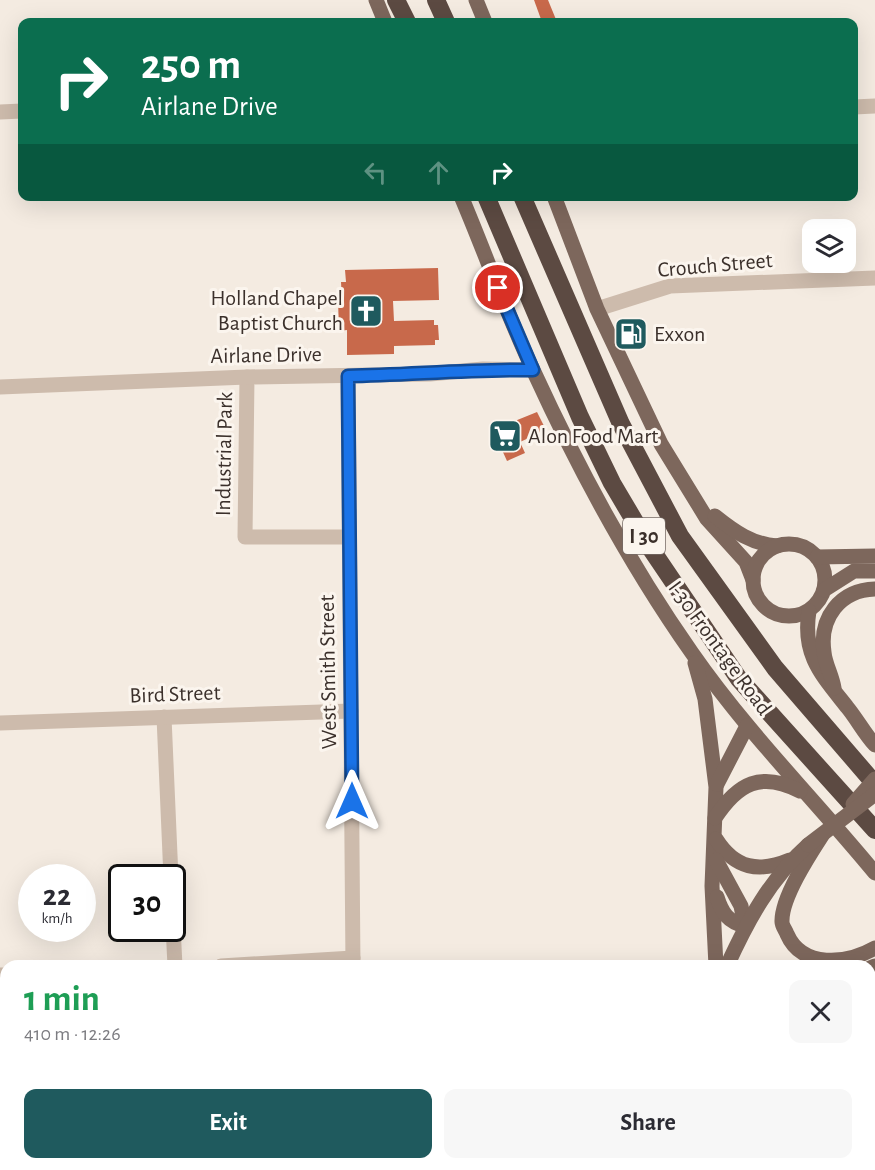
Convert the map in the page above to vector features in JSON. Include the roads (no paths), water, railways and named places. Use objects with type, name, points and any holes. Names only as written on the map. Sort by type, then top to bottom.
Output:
[{"type":"highway","points":[[396,0],[405,18]]},
{"type":"highway","points":[[436,0],[444,18]]},
{"type":"highway","name":"I 30","points":[[488,201],[580,417],[612,483],[651,549],[739,679],[875,830]]},
{"type":"highway","name":"I 30","points":[[524,201],[617,414],[680,536],[776,669],[875,784]]},
{"type":"main road","points":[[376,0],[383,18]]},
{"type":"main road","points":[[476,0],[483,18]]},
{"type":"main road","name":"I-30 Frontage Road","points":[[462,201],[533,370],[607,519],[693,654],[747,726],[875,873]]},
{"type":"main road","points":[[556,201],[597,309],[661,444],[707,519],[746,562],[757,597],[776,614],[793,616],[809,610],[821,598],[825,572],[817,557],[803,547],[758,544],[704,511]]},
{"type":"main road","points":[[753,580],[763,556],[777,546]]},
{"type":"main road","points":[[817,557],[875,556]]},
{"type":"main road","points":[[824,590],[854,571],[875,571]]},
{"type":"main road","points":[[835,694],[832,676],[824,655],[822,634],[827,618],[839,602],[851,593],[875,589]]},
{"type":"main road","points":[[809,610],[806,628],[810,651],[823,678],[875,745]]},
{"type":"main road","points":[[693,654],[705,699],[716,787],[716,839],[712,886],[716,960]]},
{"type":"main road","points":[[716,787],[722,769],[747,726]]},
{"type":"main road","points":[[849,814],[855,801],[875,779]]},
{"type":"main road","points":[[715,818],[738,790],[761,781],[785,784],[805,794]]},
{"type":"main road","points":[[730,960],[760,899],[793,859],[875,794]]},
{"type":"main road","points":[[824,833],[796,878],[782,922],[793,947],[811,958],[833,960],[861,956],[875,948]]},
{"type":"main road","points":[[716,839],[733,859],[751,867],[770,868],[793,859]]},
{"type":"main road","points":[[714,855],[741,906],[746,926]]},
{"type":"main road","points":[[712,886],[722,911],[733,923],[746,926]]},
{"type":"street","points":[[858,107],[875,106]]},
{"type":"street","points":[[0,112],[18,111]]},
{"type":"street","name":"Crouch Street","points":[[597,309],[670,286],[875,278]]},
{"type":"street","name":"Airlane Drive","points":[[0,387],[247,377],[453,373],[483,369],[533,370]]},
{"type":"street","name":"West Smith Street","points":[[348,376],[353,960]]},
{"type":"street","name":"Industrial Park","points":[[247,377],[245,537],[348,537]]},
{"type":"street","name":"Bird Street","points":[[0,723],[351,711]]},
{"type":"street","points":[[164,717],[170,864]]},
{"type":"street","points":[[174,942],[175,960]]},
{"type":"place","name":"Holland Chapel Baptist Church","points":[[366,311]]},
{"type":"place","name":"Exxon","points":[[631,334]]},
{"type":"place","name":"Alon Food Mart","points":[[505,436]]}]
